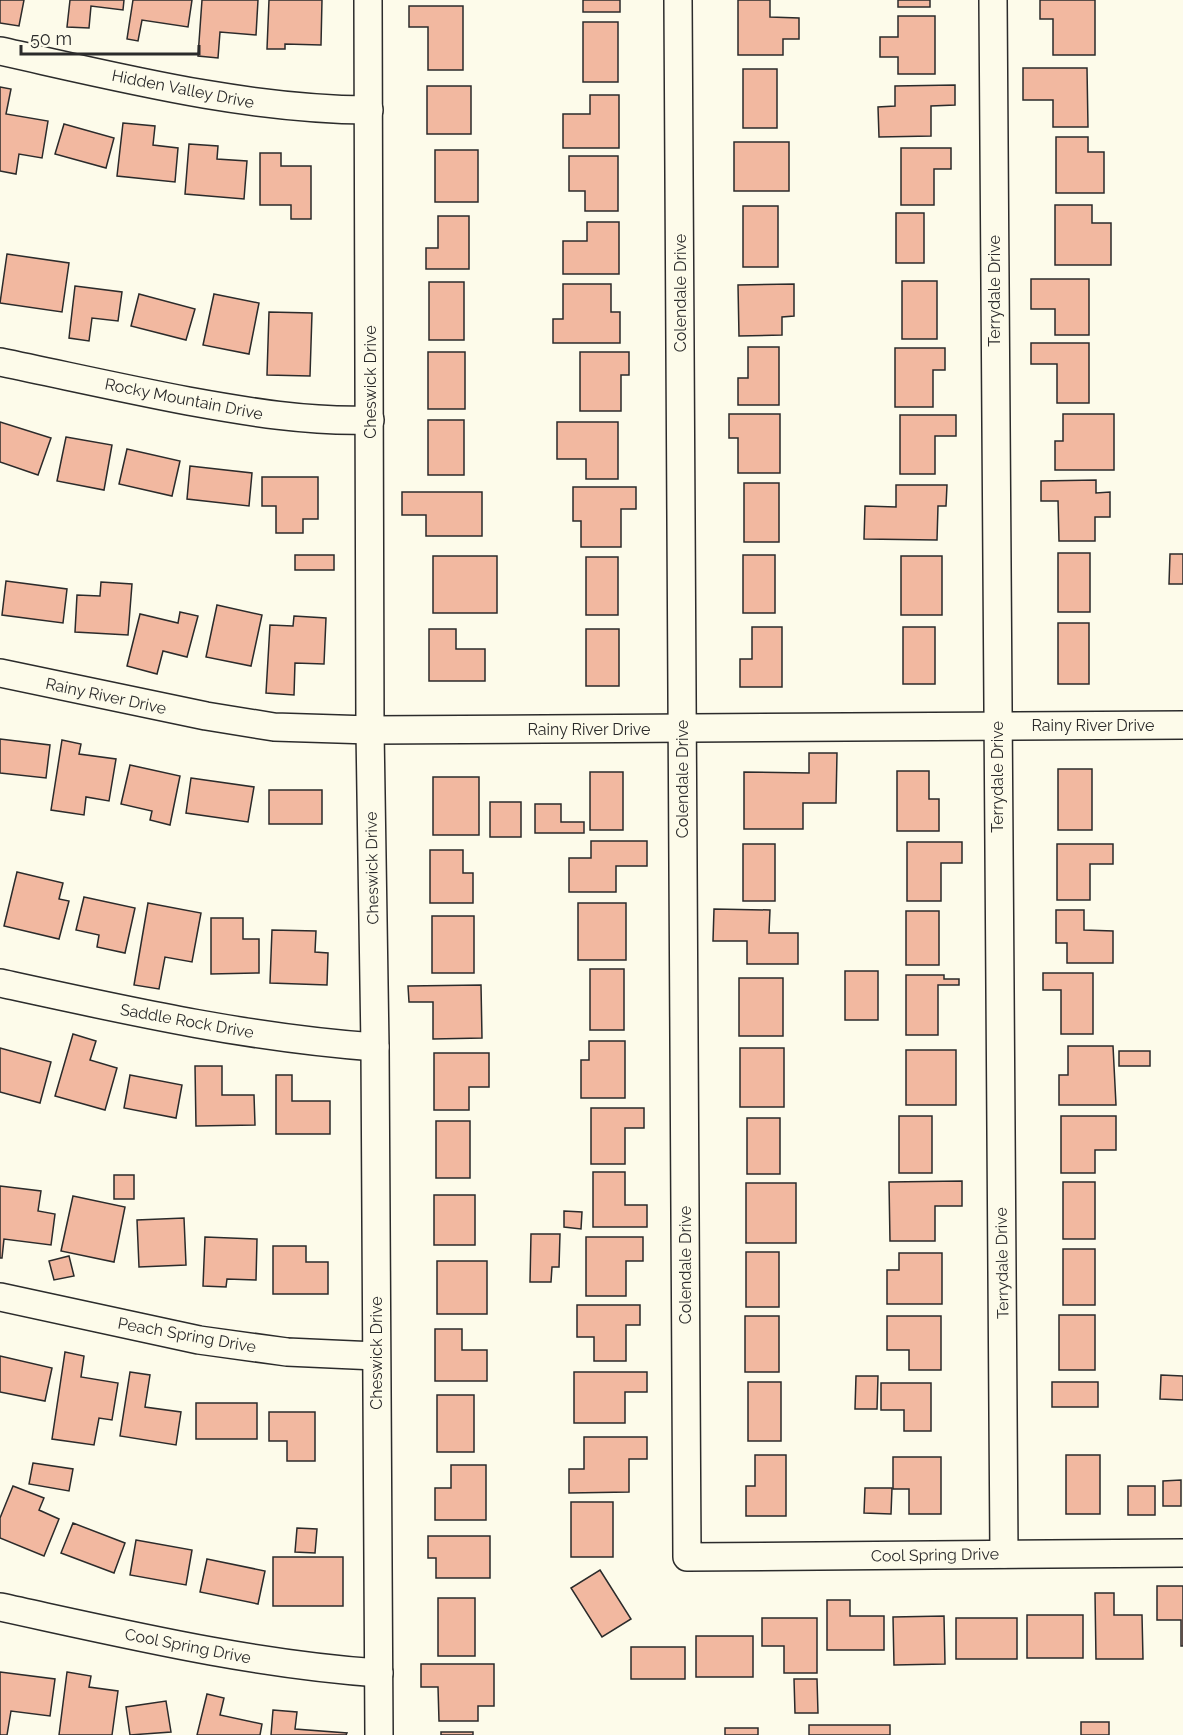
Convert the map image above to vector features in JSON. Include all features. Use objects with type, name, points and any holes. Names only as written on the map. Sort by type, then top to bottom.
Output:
[{"type":"street","name":"Cheswick Drive","points":[[368,0],[370,730],[375,1047],[379,1735]]},
{"type":"street","name":"Colendale Drive","points":[[678,0],[687,1557]]},
{"type":"street","name":"Terrydale Drive","points":[[993,0],[1004,1554]]},
{"type":"street","name":"Hidden Valley Drive","points":[[0,51],[179,90],[252,103],[328,110],[369,110]]},
{"type":"street","name":"Rocky Mountain Drive","points":[[0,362],[129,390],[267,415],[336,421],[370,420]]},
{"type":"street","name":"Rainy River Drive","points":[[0,673],[206,716],[274,727],[370,730],[1183,725]]},
{"type":"street","name":"Saddle Rock Drive","points":[[0,983],[170,1020],[229,1030],[375,1047]]},
{"type":"street","name":"Peach Spring Drive","points":[[0,1297],[199,1340],[287,1352],[376,1356]]},
{"type":"street","name":"Cool Spring Drive","points":[[687,1557],[1183,1553]]},
{"type":"street","name":"Cool Spring Drive","points":[[0,1607],[255,1659],[379,1673]]},
{"type":"building","points":[[0,0],[24,0],[19,26],[0,23]]},
{"type":"building","points":[[70,0],[124,0],[123,10],[91,6],[89,28],[67,27]]},
{"type":"building","points":[[133,0],[192,0],[188,27],[142,20],[138,41],[127,39]]},
{"type":"building","points":[[202,0],[258,0],[256,35],[220,32],[218,58],[198,56]]},
{"type":"building","points":[[269,0],[322,0],[321,45],[285,44],[285,49],[267,49]]},
{"type":"building","points":[[583,0],[620,0],[620,12],[583,12]]},
{"type":"building","points":[[738,0],[770,0],[770,17],[799,18],[799,39],[783,39],[783,55],[738,55]]},
{"type":"building","points":[[898,0],[930,0],[930,7],[898,7]]},
{"type":"building","points":[[1040,0],[1095,0],[1095,55],[1053,55],[1053,19],[1040,19]]},
{"type":"building","points":[[409,6],[463,6],[463,70],[428,70],[428,27],[409,27]]},
{"type":"building","points":[[898,16],[935,16],[935,74],[898,74],[898,57],[880,57],[880,37],[898,37]]},
{"type":"building","points":[[583,22],[618,22],[618,82],[583,82]]},
{"type":"building","points":[[1023,68],[1087,68],[1088,127],[1053,127],[1053,100],[1023,100]]},
{"type":"building","points":[[743,69],[777,69],[777,128],[743,128]]},
{"type":"building","points":[[955,85],[955,105],[931,106],[931,136],[879,137],[878,107],[895,106],[895,86]]},
{"type":"building","points":[[427,86],[471,86],[471,134],[427,134]]},
{"type":"building","points":[[0,87],[11,89],[6,114],[48,121],[42,158],[19,154],[16,174],[0,171]]},
{"type":"building","points":[[590,95],[619,95],[619,148],[563,148],[563,114],[590,114]]},
{"type":"building","points":[[123,123],[155,126],[153,145],[178,148],[175,182],[117,176]]},
{"type":"building","points":[[64,124],[114,138],[106,168],[55,154]]},
{"type":"building","points":[[1056,137],[1088,137],[1088,152],[1104,152],[1104,193],[1056,193]]},
{"type":"building","points":[[734,142],[789,142],[789,191],[734,191]]},
{"type":"building","points":[[189,144],[218,146],[217,159],[247,161],[244,199],[185,194]]},
{"type":"building","points":[[901,148],[951,148],[951,169],[934,169],[934,205],[901,205]]},
{"type":"building","points":[[435,150],[478,150],[478,202],[435,202]]},
{"type":"building","points":[[260,153],[281,153],[281,166],[311,166],[311,219],[291,219],[291,205],[260,205]]},
{"type":"building","points":[[569,156],[618,156],[618,211],[585,211],[585,191],[569,191]]},
{"type":"building","points":[[1055,205],[1092,205],[1092,223],[1111,223],[1111,265],[1055,265]]},
{"type":"building","points":[[743,206],[778,206],[778,267],[743,267]]},
{"type":"building","points":[[896,213],[924,213],[924,263],[896,263]]},
{"type":"building","points":[[438,216],[469,216],[469,269],[426,269],[426,248],[438,248]]},
{"type":"building","points":[[587,222],[619,222],[619,274],[563,274],[563,241],[587,241]]},
{"type":"building","points":[[7,254],[69,263],[62,312],[0,303]]},
{"type":"building","points":[[1031,279],[1089,279],[1089,335],[1055,335],[1055,309],[1031,309]]},
{"type":"building","points":[[902,281],[937,281],[937,339],[902,339]]},
{"type":"building","points":[[429,282],[464,282],[464,340],[429,340]]},
{"type":"building","points":[[563,284],[611,284],[611,312],[620,312],[620,343],[553,343],[553,319],[563,319]]},
{"type":"building","points":[[794,284],[794,316],[782,317],[782,335],[739,336],[738,285]]},
{"type":"building","points":[[75,286],[122,292],[118,321],[92,318],[89,341],[69,338]]},
{"type":"building","points":[[139,294],[195,309],[186,340],[131,326]]},
{"type":"building","points":[[214,294],[259,303],[249,354],[203,345]]},
{"type":"building","points":[[269,312],[312,313],[310,376],[267,375]]},
{"type":"building","points":[[1031,343],[1089,343],[1089,403],[1057,403],[1057,364],[1031,364]]},
{"type":"building","points":[[748,347],[779,347],[779,405],[738,405],[738,378],[748,378]]},
{"type":"building","points":[[895,348],[945,348],[945,370],[933,370],[933,407],[895,407]]},
{"type":"building","points":[[428,352],[465,352],[465,409],[428,409]]},
{"type":"building","points":[[580,352],[629,352],[629,375],[621,375],[621,411],[580,411]]},
{"type":"building","points":[[729,414],[780,414],[780,473],[738,473],[738,438],[729,438]]},
{"type":"building","points":[[1063,414],[1114,414],[1114,470],[1055,470],[1055,441],[1063,441]]},
{"type":"building","points":[[900,415],[956,415],[956,436],[935,436],[935,474],[900,474]]},
{"type":"building","points":[[428,420],[464,420],[464,475],[428,475]]},
{"type":"building","points":[[0,422],[51,438],[38,475],[0,462]]},
{"type":"building","points":[[557,422],[618,422],[618,479],[586,479],[586,459],[557,459]]},
{"type":"building","points":[[66,437],[112,445],[104,490],[57,481]]},
{"type":"building","points":[[127,449],[180,461],[172,496],[119,484]]},
{"type":"building","points":[[190,466],[252,473],[249,506],[187,499]]},
{"type":"building","points":[[262,477],[318,477],[318,519],[303,519],[303,533],[276,533],[276,506],[262,506]]},
{"type":"building","points":[[1096,480],[1096,493],[1110,492],[1110,517],[1095,517],[1095,541],[1059,541],[1058,501],[1041,501],[1041,481]]},
{"type":"building","points":[[744,483],[779,483],[779,542],[744,542]]},
{"type":"building","points":[[896,485],[947,485],[946,506],[938,506],[937,540],[864,539],[865,506],[896,507]]},
{"type":"building","points":[[573,487],[636,487],[636,509],[621,509],[621,547],[581,547],[581,521],[573,521]]},
{"type":"building","points":[[402,492],[482,492],[482,536],[426,536],[426,515],[402,515]]},
{"type":"building","points":[[1058,553],[1090,553],[1090,612],[1058,612]]},
{"type":"building","points":[[1170,554],[1183,554],[1183,584],[1169,584]]},
{"type":"building","points":[[295,555],[334,555],[334,570],[295,570]]},
{"type":"building","points":[[743,555],[775,555],[775,613],[743,613]]},
{"type":"building","points":[[433,556],[497,556],[497,613],[433,613]]},
{"type":"building","points":[[901,556],[942,556],[942,615],[901,615]]},
{"type":"building","points":[[586,557],[618,557],[618,615],[586,615]]},
{"type":"building","points":[[6,581],[67,589],[63,623],[2,615]]},
{"type":"building","points":[[101,582],[132,584],[128,635],[75,632],[77,595],[100,596]]},
{"type":"building","points":[[217,605],[262,615],[251,666],[206,657]]},
{"type":"building","points":[[180,612],[198,616],[187,657],[163,651],[157,674],[127,666],[140,614],[178,623]]},
{"type":"building","points":[[294,616],[326,618],[324,664],[295,663],[294,695],[266,693],[270,625],[293,626]]},
{"type":"building","points":[[1058,623],[1089,623],[1089,684],[1058,684]]},
{"type":"building","points":[[752,627],[782,627],[782,687],[740,687],[740,659],[752,659]]},
{"type":"building","points":[[903,627],[935,627],[935,684],[903,684]]},
{"type":"building","points":[[429,629],[456,629],[456,649],[485,649],[485,681],[429,681]]},
{"type":"building","points":[[586,629],[619,629],[619,686],[586,686]]},
{"type":"building","points":[[0,739],[50,745],[46,778],[0,773]]},
{"type":"building","points":[[62,740],[81,744],[79,754],[116,759],[109,801],[86,797],[84,815],[51,810]]},
{"type":"building","points":[[809,753],[837,753],[836,803],[803,803],[803,829],[744,829],[744,772],[809,773]]},
{"type":"building","points":[[130,765],[180,776],[170,825],[150,820],[152,811],[121,804]]},
{"type":"building","points":[[1058,769],[1092,769],[1092,830],[1058,830]]},
{"type":"building","points":[[897,771],[929,771],[929,799],[939,799],[939,831],[897,831]]},
{"type":"building","points":[[590,772],[623,772],[623,830],[590,830]]},
{"type":"building","points":[[433,777],[479,777],[479,835],[433,835]]},
{"type":"building","points":[[191,778],[254,787],[248,822],[186,813]]},
{"type":"building","points":[[269,790],[322,790],[322,824],[269,824]]},
{"type":"building","points":[[490,802],[521,802],[521,837],[490,837]]},
{"type":"building","points":[[535,804],[561,804],[561,822],[584,822],[584,833],[535,833]]},
{"type":"building","points":[[591,841],[647,841],[647,866],[616,866],[616,892],[569,892],[569,858],[591,858]]},
{"type":"building","points":[[907,842],[962,842],[962,863],[941,863],[941,901],[907,901]]},
{"type":"building","points":[[743,844],[775,844],[775,901],[743,901]]},
{"type":"building","points":[[1057,844],[1113,844],[1113,864],[1090,864],[1090,900],[1057,900]]},
{"type":"building","points":[[430,850],[463,850],[463,873],[473,873],[473,903],[430,903]]},
{"type":"building","points":[[17,872],[63,883],[59,899],[69,901],[59,939],[4,926]]},
{"type":"building","points":[[84,897],[135,908],[125,953],[97,947],[99,935],[76,930]]},
{"type":"building","points":[[148,903],[201,913],[192,962],[165,957],[159,989],[134,985]]},
{"type":"building","points":[[578,903],[626,903],[626,960],[578,960]]},
{"type":"building","points":[[714,909],[770,910],[769,933],[798,933],[798,964],[747,964],[747,941],[713,941]]},
{"type":"building","points":[[1056,910],[1084,910],[1084,930],[1113,931],[1113,963],[1067,963],[1067,943],[1056,943]]},
{"type":"building","points":[[906,911],[939,911],[939,965],[906,965]]},
{"type":"building","points":[[432,916],[474,916],[474,973],[432,973]]},
{"type":"building","points":[[211,918],[243,918],[243,939],[259,939],[259,973],[211,974]]},
{"type":"building","points":[[272,930],[316,931],[315,952],[328,953],[327,985],[270,983]]},
{"type":"building","points":[[590,969],[624,969],[624,1030],[590,1030]]},
{"type":"building","points":[[845,971],[878,971],[878,1020],[845,1020]]},
{"type":"building","points":[[1043,973],[1093,973],[1093,1034],[1061,1034],[1061,990],[1043,990]]},
{"type":"building","points":[[906,975],[944,975],[944,979],[959,979],[959,985],[938,985],[938,1035],[906,1035]]},
{"type":"building","points":[[739,978],[783,978],[783,1036],[739,1036]]},
{"type":"building","points":[[481,985],[482,1038],[433,1039],[433,1002],[409,1002],[408,986]]},
{"type":"building","points":[[73,1034],[96,1041],[90,1060],[117,1068],[105,1110],[55,1096]]},
{"type":"building","points":[[589,1041],[625,1041],[625,1098],[581,1098],[581,1060],[589,1060]]},
{"type":"building","points":[[1068,1046],[1113,1046],[1116,1105],[1059,1105],[1059,1075],[1068,1075]]},
{"type":"building","points":[[0,1048],[51,1062],[40,1103],[0,1092]]},
{"type":"building","points":[[740,1048],[784,1048],[784,1107],[740,1107]]},
{"type":"building","points":[[906,1050],[956,1050],[956,1105],[906,1105]]},
{"type":"building","points":[[1119,1051],[1150,1051],[1150,1066],[1119,1066]]},
{"type":"building","points":[[434,1053],[489,1053],[489,1087],[469,1087],[469,1110],[434,1110]]},
{"type":"building","points":[[195,1066],[222,1066],[222,1095],[254,1095],[255,1125],[196,1126]]},
{"type":"building","points":[[130,1075],[182,1085],[176,1118],[124,1108]]},
{"type":"building","points":[[276,1075],[292,1075],[292,1101],[330,1101],[330,1134],[276,1134]]},
{"type":"building","points":[[591,1108],[644,1108],[644,1128],[625,1128],[625,1164],[591,1164]]},
{"type":"building","points":[[899,1116],[932,1116],[932,1173],[899,1173]]},
{"type":"building","points":[[1061,1116],[1116,1116],[1116,1150],[1095,1150],[1095,1173],[1061,1173]]},
{"type":"building","points":[[747,1118],[780,1118],[780,1174],[747,1174]]},
{"type":"building","points":[[436,1121],[470,1121],[470,1178],[436,1178]]},
{"type":"building","points":[[593,1172],[625,1172],[625,1205],[647,1205],[647,1227],[593,1227]]},
{"type":"building","points":[[114,1175],[134,1175],[134,1199],[114,1199]]},
{"type":"building","points":[[962,1181],[962,1206],[935,1206],[935,1241],[890,1241],[889,1182]]},
{"type":"building","points":[[1063,1182],[1095,1182],[1095,1239],[1063,1239]]},
{"type":"building","points":[[746,1183],[796,1183],[796,1243],[746,1243]]},
{"type":"building","points":[[0,1186],[41,1191],[38,1211],[55,1214],[51,1245],[4,1239],[2,1258],[0,1258]]},
{"type":"building","points":[[434,1195],[475,1195],[475,1245],[434,1245]]},
{"type":"building","points":[[73,1196],[125,1207],[114,1262],[61,1251]]},
{"type":"building","points":[[564,1211],[582,1212],[581,1229],[564,1227]]},
{"type":"building","points":[[184,1218],[186,1265],[139,1267],[137,1220]]},
{"type":"building","points":[[531,1234],[560,1234],[559,1267],[552,1267],[551,1282],[530,1282]]},
{"type":"building","points":[[205,1237],[257,1239],[256,1280],[227,1279],[226,1287],[203,1286]]},
{"type":"building","points":[[586,1237],[643,1237],[643,1261],[626,1261],[626,1296],[586,1296]]},
{"type":"building","points":[[273,1246],[306,1246],[306,1262],[328,1262],[328,1294],[273,1294]]},
{"type":"building","points":[[1063,1249],[1095,1249],[1095,1305],[1063,1305]]},
{"type":"building","points":[[746,1252],[779,1252],[779,1307],[746,1307]]},
{"type":"building","points":[[899,1253],[942,1253],[942,1304],[887,1304],[887,1270],[899,1270]]},
{"type":"building","points":[[69,1256],[74,1276],[54,1280],[49,1261]]},
{"type":"building","points":[[437,1261],[487,1261],[487,1314],[437,1314]]},
{"type":"building","points":[[577,1305],[640,1305],[640,1325],[626,1325],[626,1361],[594,1361],[594,1337],[577,1337]]},
{"type":"building","points":[[1059,1315],[1095,1315],[1095,1370],[1059,1370]]},
{"type":"building","points":[[745,1316],[779,1316],[779,1372],[745,1372]]},
{"type":"building","points":[[887,1316],[941,1316],[941,1370],[909,1370],[909,1350],[887,1350]]},
{"type":"building","points":[[435,1329],[462,1329],[462,1350],[487,1350],[487,1381],[435,1381]]},
{"type":"building","points":[[65,1352],[84,1356],[81,1377],[118,1383],[112,1420],[99,1418],[94,1445],[52,1439]]},
{"type":"building","points":[[0,1356],[52,1368],[45,1401],[0,1392]]},
{"type":"building","points":[[130,1372],[150,1375],[145,1407],[181,1412],[176,1445],[120,1436]]},
{"type":"building","points":[[574,1372],[647,1372],[647,1392],[625,1392],[625,1423],[574,1423]]},
{"type":"building","points":[[1161,1375],[1183,1376],[1183,1400],[1160,1399]]},
{"type":"building","points":[[856,1376],[878,1376],[877,1409],[855,1409]]},
{"type":"building","points":[[748,1382],[781,1382],[781,1441],[748,1441]]},
{"type":"building","points":[[1052,1382],[1098,1382],[1098,1407],[1052,1407]]},
{"type":"building","points":[[881,1383],[931,1383],[931,1431],[904,1431],[904,1410],[881,1410]]},
{"type":"building","points":[[437,1395],[474,1395],[474,1452],[437,1452]]},
{"type":"building","points":[[196,1403],[257,1403],[257,1439],[196,1439]]},
{"type":"building","points":[[269,1412],[315,1412],[315,1461],[287,1461],[287,1441],[269,1441]]},
{"type":"building","points":[[584,1437],[647,1437],[647,1459],[629,1459],[629,1492],[569,1493],[569,1469],[584,1469]]},
{"type":"building","points":[[755,1455],[786,1455],[786,1516],[746,1516],[746,1486],[755,1486]]},
{"type":"building","points":[[1066,1455],[1100,1455],[1100,1514],[1066,1514]]},
{"type":"building","points":[[893,1457],[941,1457],[941,1514],[909,1514],[909,1489],[893,1489]]},
{"type":"building","points":[[33,1463],[73,1469],[69,1491],[29,1484]]},
{"type":"building","points":[[451,1465],[486,1465],[486,1520],[435,1520],[435,1488],[451,1488]]},
{"type":"building","points":[[1181,1480],[1181,1506],[1163,1506],[1163,1481]]},
{"type":"building","points":[[13,1486],[44,1498],[39,1510],[59,1519],[44,1556],[0,1538],[0,1518]]},
{"type":"building","points":[[1128,1486],[1155,1486],[1155,1515],[1128,1515]]},
{"type":"building","points":[[865,1488],[892,1488],[891,1514],[864,1513]]},
{"type":"building","points":[[571,1502],[613,1502],[613,1557],[571,1557]]},
{"type":"building","points":[[73,1523],[125,1543],[114,1573],[61,1553]]},
{"type":"building","points":[[297,1528],[317,1529],[315,1553],[295,1552]]},
{"type":"building","points":[[428,1536],[490,1536],[490,1578],[436,1578],[436,1558],[428,1558]]},
{"type":"building","points":[[136,1540],[192,1550],[186,1585],[130,1575]]},
{"type":"building","points":[[273,1557],[343,1557],[343,1606],[273,1606]]},
{"type":"building","points":[[207,1559],[265,1571],[258,1604],[200,1592]]},
{"type":"building","points":[[600,1570],[631,1619],[602,1637],[571,1588]]},
{"type":"building","points":[[1157,1586],[1183,1586],[1183,1646],[1181,1646],[1181,1620],[1157,1620]]},
{"type":"building","points":[[1095,1593],[1114,1593],[1114,1615],[1142,1615],[1143,1659],[1096,1659]]},
{"type":"building","points":[[438,1598],[475,1598],[475,1656],[438,1656]]},
{"type":"building","points":[[827,1600],[850,1600],[850,1616],[884,1616],[884,1650],[827,1650]]},
{"type":"building","points":[[1027,1615],[1083,1615],[1083,1658],[1027,1658]]},
{"type":"building","points":[[944,1616],[945,1664],[894,1665],[893,1617]]},
{"type":"building","points":[[762,1618],[817,1618],[817,1673],[784,1673],[784,1646],[762,1646]]},
{"type":"building","points":[[956,1618],[1017,1618],[1017,1659],[956,1659]]},
{"type":"building","points":[[696,1636],[753,1636],[753,1677],[696,1677]]},
{"type":"building","points":[[631,1647],[685,1647],[685,1679],[631,1679]]},
{"type":"building","points":[[421,1664],[494,1664],[494,1706],[478,1706],[478,1721],[439,1721],[438,1687],[421,1687]]},
{"type":"building","points":[[0,1672],[55,1679],[50,1716],[11,1711],[7,1735],[0,1735]]},
{"type":"building","points":[[67,1672],[91,1676],[89,1687],[118,1691],[112,1735],[59,1735]]},
{"type":"building","points":[[794,1679],[817,1679],[818,1713],[795,1713]]},
{"type":"building","points":[[207,1694],[224,1698],[220,1715],[262,1724],[260,1735],[197,1735]]},
{"type":"building","points":[[166,1701],[171,1732],[130,1735],[126,1707]]},
{"type":"building","points":[[273,1710],[297,1712],[295,1729],[347,1733],[346,1735],[271,1735]]},
{"type":"building","points":[[1081,1722],[1109,1722],[1109,1735],[1081,1735]]},
{"type":"building","points":[[809,1725],[890,1725],[890,1735],[809,1735]]},
{"type":"building","points":[[725,1728],[758,1728],[758,1735],[725,1735]]},
{"type":"building","points":[[441,1732],[473,1732],[473,1735],[441,1735]]}]
